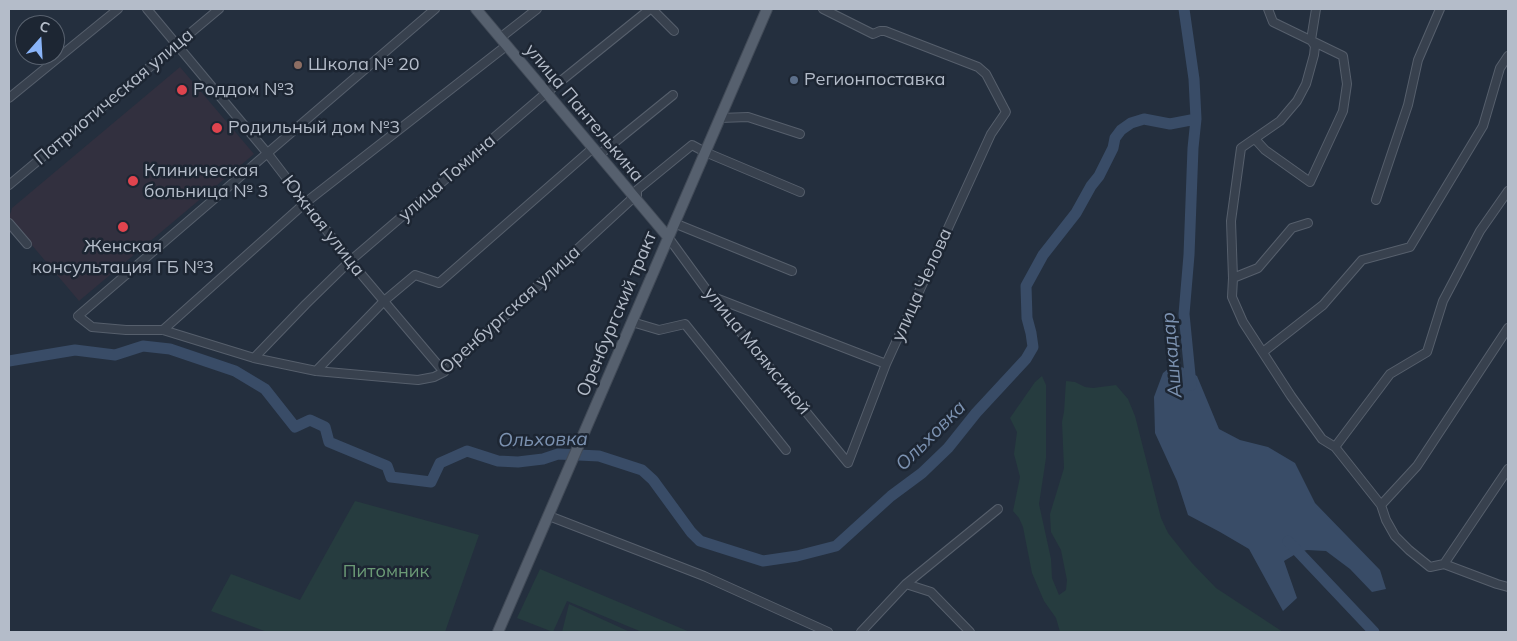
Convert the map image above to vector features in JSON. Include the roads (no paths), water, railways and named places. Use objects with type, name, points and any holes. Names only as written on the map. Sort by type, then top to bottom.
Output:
[{"type":"main road","name":"улица Пантелькина","points":[[476,9],[668,237]]},
{"type":"main road","name":"Оренбургский тракт","points":[[498,632],[767,9]]},
{"type":"street","points":[[9,98],[118,9]]},
{"type":"street","name":"Южная улица","points":[[147,9],[268,154],[350,261],[444,372]]},
{"type":"street","name":"Патриотическая улица","points":[[9,185],[219,9]]},
{"type":"street","points":[[268,154],[435,9]]},
{"type":"street","points":[[163,330],[304,203],[503,42],[537,9]]},
{"type":"street","points":[[651,9],[674,32]]},
{"type":"street","name":"улица Томина","points":[[254,358],[350,261],[546,93],[651,9]]},
{"type":"street","name":"улица Челова","points":[[823,9],[873,34],[880,31],[885,32],[978,67],[986,74],[1006,112],[990,134],[886,364],[848,463]]},
{"type":"street","points":[[1255,139],[1265,150],[1310,182],[1343,111],[1347,84],[1344,56],[1273,22],[1268,9]]},
{"type":"street","points":[[1316,9],[1312,40],[1315,46],[1314,55],[1306,84],[1297,101],[1280,120],[1241,148],[1231,221],[1234,278],[1232,297],[1243,322],[1291,396],[1322,439],[1334,447],[1381,505],[1386,520],[1395,536],[1430,567],[1444,564],[1508,587]]},
{"type":"street","points":[[1376,200],[1408,105],[1418,60],[1440,9]]},
{"type":"street","points":[[1263,352],[1323,305],[1362,260],[1410,247],[1483,126],[1500,68],[1508,56]]},
{"type":"street","points":[[316,371],[384,301],[415,275],[439,283],[596,152],[674,95]]},
{"type":"street","points":[[720,118],[748,117],[800,134]]},
{"type":"street","name":"Оренбургская улица","points":[[268,154],[78,316],[92,327],[126,330],[163,330],[254,358],[316,371],[418,380],[434,377],[444,372],[636,199],[637,190],[692,145],[705,152]]},
{"type":"street","points":[[705,152],[800,192]]},
{"type":"street","points":[[1334,447],[1390,374],[1426,352],[1443,301],[1480,232],[1508,191]]},
{"type":"street","points":[[9,223],[27,244]]},
{"type":"street","points":[[674,223],[792,271]]},
{"type":"street","points":[[1234,278],[1258,268],[1292,228],[1308,223]]},
{"type":"street","name":"улица Маямсиной","points":[[668,237],[711,296],[848,463]]},
{"type":"street","points":[[711,296],[886,364]]},
{"type":"street","points":[[632,322],[659,330],[685,324],[786,450]]},
{"type":"street","points":[[1381,505],[1417,466],[1508,328]]},
{"type":"street","points":[[1444,564],[1508,469]]},
{"type":"street","points":[[861,632],[906,584],[998,509]]},
{"type":"street","points":[[549,516],[704,576],[828,632]]},
{"type":"street","points":[[906,584],[931,592],[970,632]]},
{"type":"water","points":[[1175,363],[1197,376],[1219,429],[1240,440],[1268,447],[1295,463],[1315,503],[1380,570],[1386,589],[1372,592],[1350,569],[1326,551],[1307,550],[1299,552],[1284,561],[1297,598],[1283,611],[1249,549],[1188,515],[1177,481],[1155,433],[1154,397],[1163,373]]},
{"type":"waterway","name":"Ашкадар","points":[[1184,9],[1194,79],[1196,119],[1184,314],[1191,385]]},
{"type":"waterway","name":"Ольховка","points":[[9,361],[75,350],[115,355],[143,346],[170,349],[235,371],[265,389],[295,427],[310,420],[325,427],[329,442],[387,466],[391,477],[431,482],[440,463],[467,451],[498,461],[518,462],[543,459],[558,454],[599,456],[642,470],[653,480],[691,532],[700,541],[763,561],[797,556],[836,546],[891,496],[922,473],[948,448],[976,413],[1026,359],[1033,347],[1027,318],[1026,286],[1043,255],[1076,213],[1091,186],[1099,176],[1113,148],[1115,138],[1121,130],[1131,123],[1144,119],[1170,124],[1196,119]]},
{"type":"waterway","name":"Ашкадар","points":[[1288,541],[1374,632]]},
{"type":"place","name":"Школа № 20","points":[[298,65]]},
{"type":"place","name":"Регионпоставка","points":[[794,80]]},
{"type":"place","name":"Роддом №3","points":[[182,90]]},
{"type":"place","name":"Родильный дом №3","points":[[217,128]]},
{"type":"place","name":"Клиническая больница № 3","points":[[133,181]]},
{"type":"place","name":"Женская консультация ГБ №3","points":[[123,227]]},
{"type":"park label","name":"Питомник","points":[[386,572]]}]
